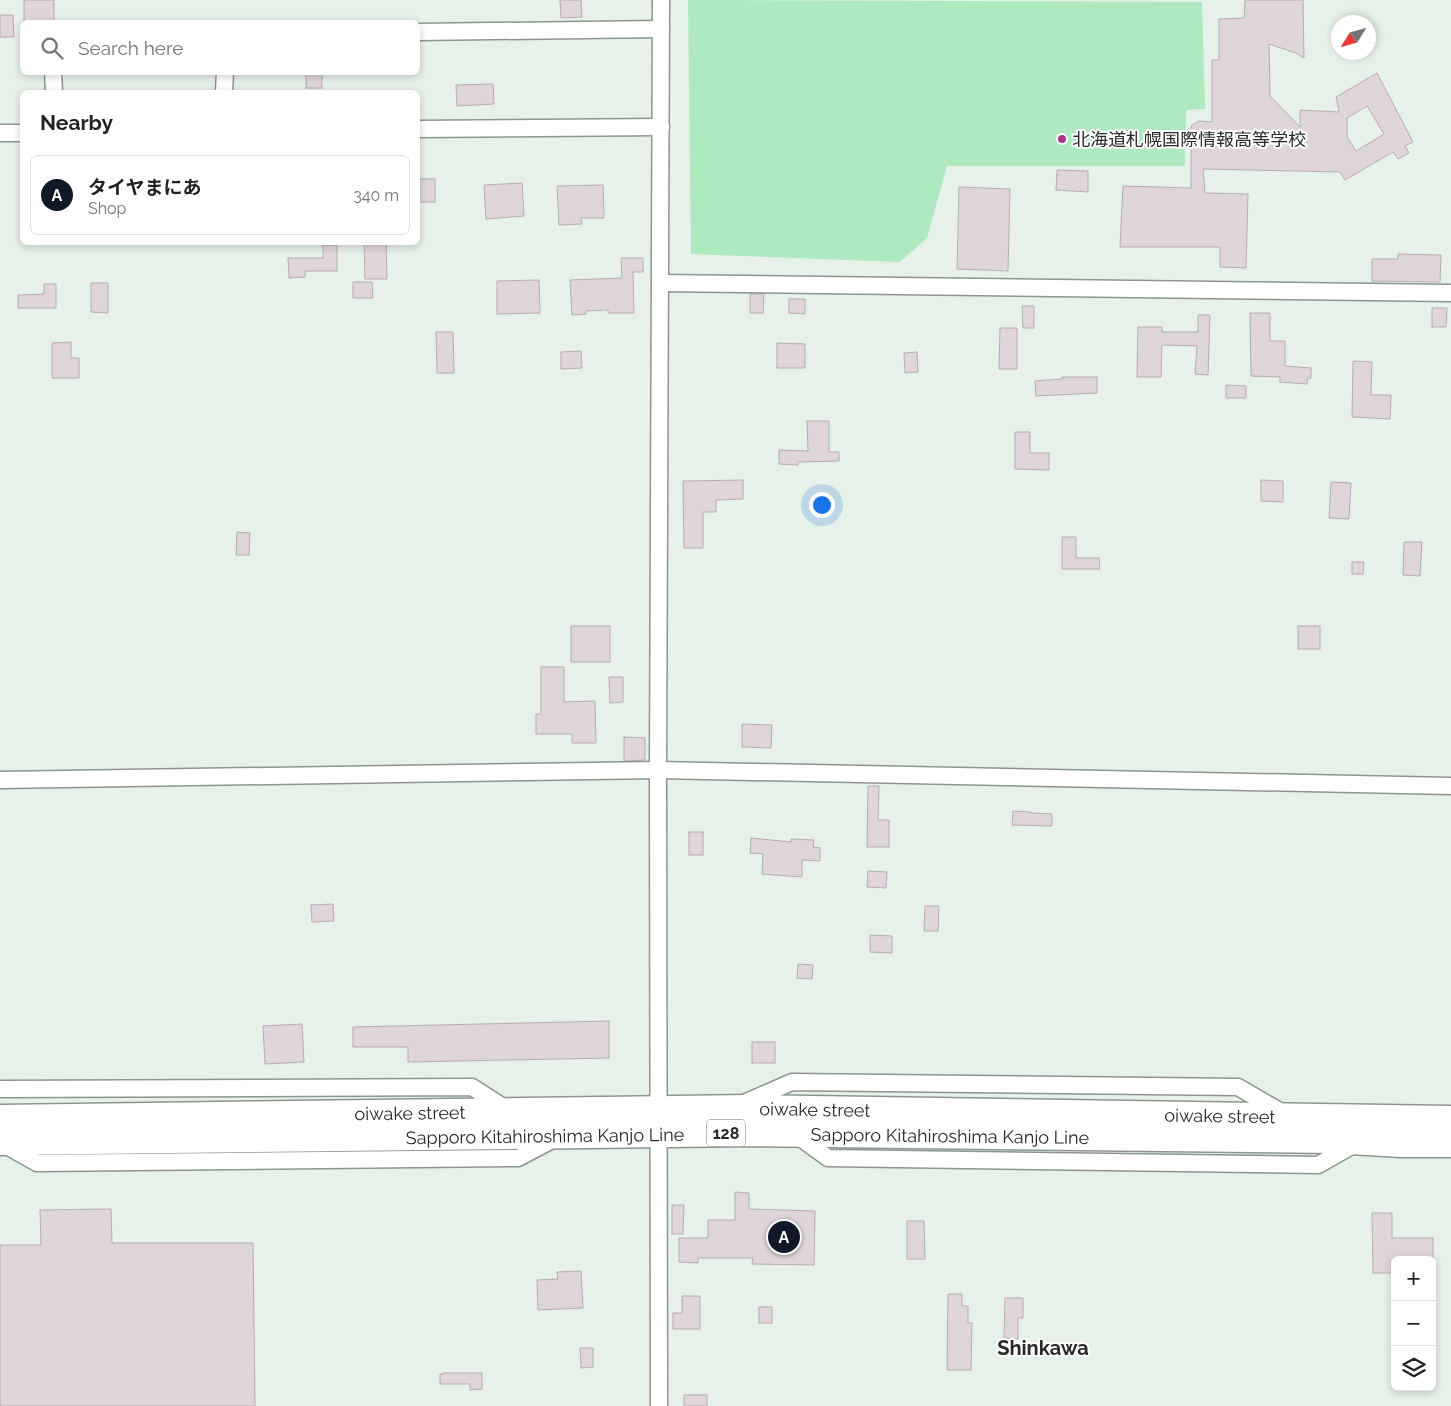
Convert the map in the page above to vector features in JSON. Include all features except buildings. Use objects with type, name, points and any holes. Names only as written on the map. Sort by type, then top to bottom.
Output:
[{"type":"main road","name":"oiwake street","points":[[0,1118],[510,1111],[659,1121],[733,1108],[1451,1119]]},
{"type":"main road","name":"Sapporo Kitahiroshima Kanjo Line","points":[[0,1142],[563,1135],[659,1121],[794,1133],[1451,1144]]},
{"type":"street","points":[[659,1406],[658,770],[661,0]]},
{"type":"street","points":[[420,32],[661,30]]},
{"type":"street","points":[[53,75],[54,90]]},
{"type":"street","points":[[224,90],[225,75]]},
{"type":"street","points":[[420,129],[661,127]]},
{"type":"street","points":[[0,134],[20,133]]},
{"type":"street","points":[[660,283],[1451,294]]},
{"type":"street","points":[[0,780],[658,770],[1451,786]]},
{"type":"street","points":[[0,1089],[472,1086],[510,1111]]},
{"type":"green space","points":[[688,0],[1202,2],[1205,109],[1186,110],[1185,166],[947,166],[927,238],[900,262],[691,254]]},
{"type":"place","name":"北海道札幌国際情報高等学校","points":[[1062,139]]},
{"type":"place","name":"タイヤまにあ","points":[[784,1237]]},
{"type":"district","name":"Shinkawa","points":[[1043,1348]]}]
